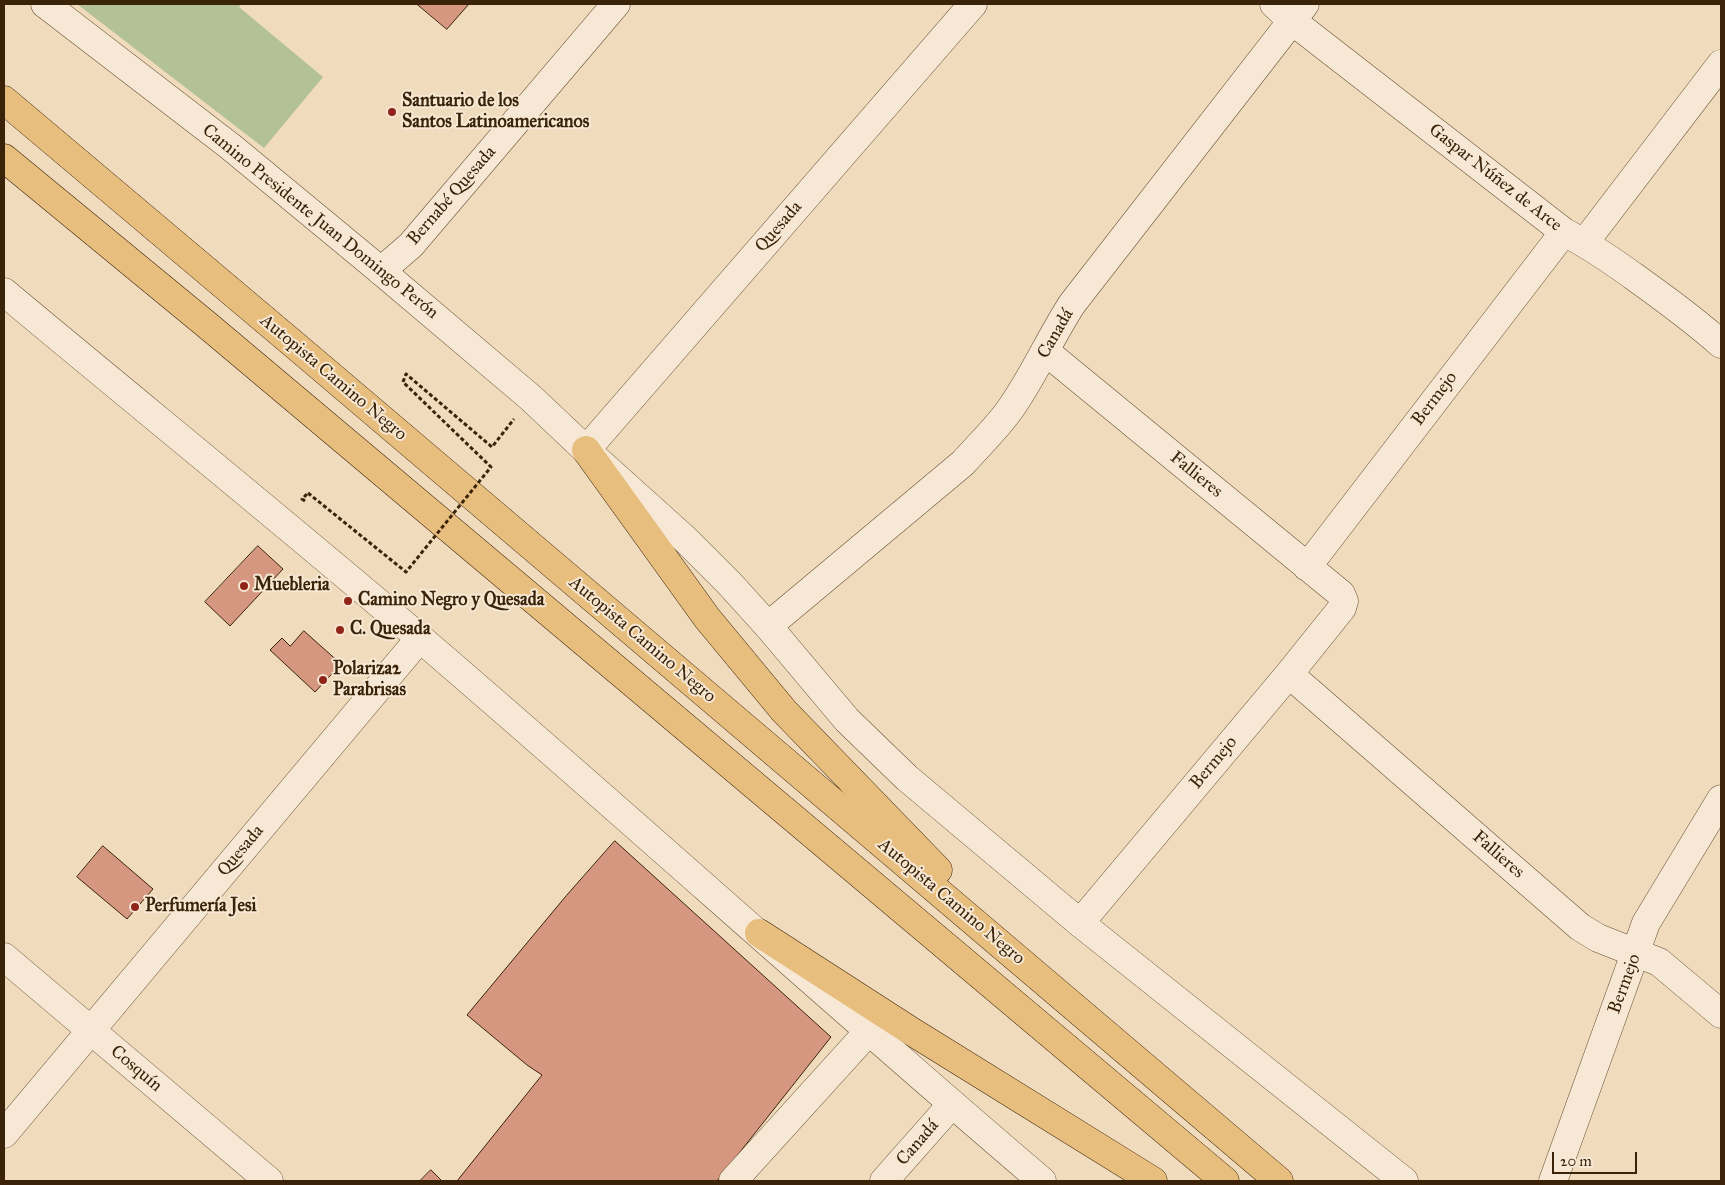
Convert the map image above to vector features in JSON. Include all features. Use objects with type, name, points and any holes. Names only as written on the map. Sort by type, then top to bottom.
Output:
[{"type":"highway","name":"Autopista Camino Negro","points":[[4,100],[1279,1181]]},
{"type":"highway","name":"Autopista Camino Negro","points":[[4,158],[230,344],[1225,1181]]},
{"type":"highway","points":[[586,450],[707,618],[784,712],[1060,994]]},
{"type":"highway","points":[[759,933],[911,1031],[1153,1181]]},
{"type":"street","name":"Camino Presidente Juan Domingo Perón","points":[[45,4],[231,147],[531,398],[686,540],[768,626],[847,720],[907,778],[1080,923],[1404,1181]]},
{"type":"street","name":"Bernabé Quesada","points":[[381,271],[411,245],[616,4]]},
{"type":"street","name":"Quesada","points":[[586,450],[973,4]]},
{"type":"street","name":"Gaspar Núñez de Arce","points":[[1290,9],[1574,237],[1696,322],[1721,344]]},
{"type":"street","name":"Canadá","points":[[768,626],[963,463],[991,433],[1010,410],[1029,380],[1072,304],[1290,9]]},
{"type":"street","name":"Bermejo","points":[[1307,566],[1574,237],[1721,64]]},
{"type":"street","points":[[4,292],[420,638],[1042,1181]]},
{"type":"street","name":"Fallieres","points":[[1045,351],[1341,594],[1344,601]]},
{"type":"street","name":"Bermejo","points":[[1080,923],[1289,674],[1342,608],[1344,601]]},
{"type":"street","name":"Quesada","points":[[4,1134],[420,638]]},
{"type":"street","name":"Fallieres","points":[[1289,674],[1580,927],[1598,938],[1659,962],[1721,1014]]},
{"type":"street","name":"Bermejo","points":[[1553,1181],[1646,923],[1721,799]]},
{"type":"street","name":"Cosquín","points":[[4,956],[269,1181]]},
{"type":"street","points":[[733,1181],[870,1031]]},
{"type":"street","name":"Canadá","points":[[884,1181],[952,1104]]},
{"type":"path","points":[[308,493],[406,572],[492,467],[403,382],[406,374],[492,447],[531,398]]},
{"type":"green space","points":[[77,4],[242,4],[239,7],[323,77],[264,148]]},
{"type":"building","points":[[417,4],[469,4],[447,29]]},
{"type":"building","name":"Muebleria","points":[[258,546],[283,569],[230,626],[205,602]]},
{"type":"building","points":[[304,631],[341,664],[315,692],[270,650],[282,638],[290,646]]},
{"type":"building","points":[[615,841],[831,1037],[717,1181],[457,1181],[542,1075],[527,1065],[467,1015],[566,896]]},
{"type":"building","points":[[103,846],[153,889],[127,919],[77,877]]},
{"type":"building","points":[[431,1170],[442,1181],[420,1181]]},
{"type":"place","name":"Santuario de los Santos Latinoamericanos","points":[[392,112]]},
{"type":"place","name":"Muebleria","points":[[244,586]]},
{"type":"place","name":"Camino Negro y Quesada","points":[[348,601]]},
{"type":"place","name":"C. Quesada","points":[[340,630]]},
{"type":"place","name":"Polariza2 Parabrisas","points":[[323,680]]},
{"type":"place","name":"Perfumería Jesi","points":[[135,907]]}]
